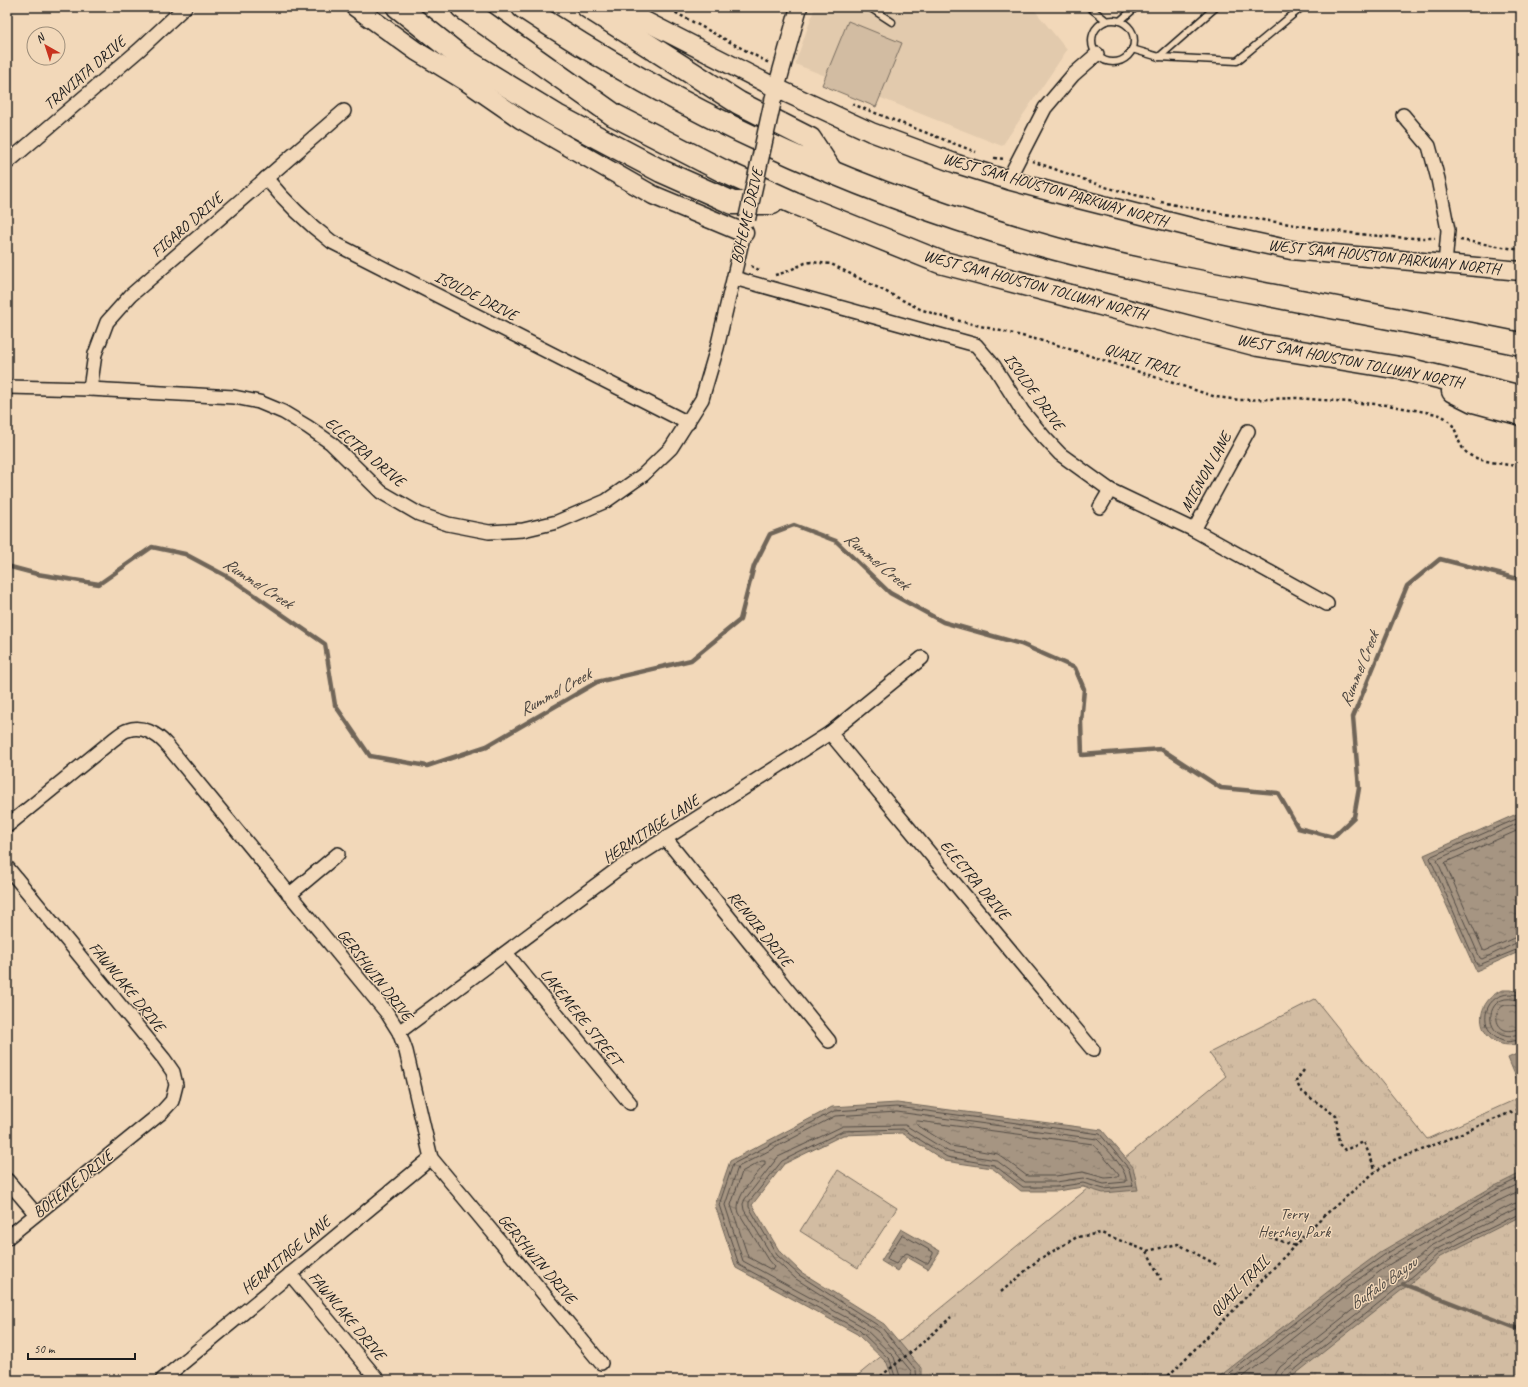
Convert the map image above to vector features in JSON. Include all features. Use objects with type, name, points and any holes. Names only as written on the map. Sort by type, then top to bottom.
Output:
[{"type":"highway","points":[[398,7],[462,58],[557,116],[661,171],[733,203],[794,203]]},
{"type":"highway","name":"WEST SAM HOUSTON TOLLWAY NORTH","points":[[462,7],[614,115],[723,171],[794,203],[940,262],[1258,345],[1406,369],[1521,396]]},
{"type":"highway","points":[[523,7],[585,46],[674,97],[743,132],[831,172],[891,196],[958,219],[1008,235],[1095,259],[1183,279],[1521,344]]},
{"type":"highway","points":[[588,7],[739,103],[810,139],[831,172]]},
{"type":"highway","points":[[1406,369],[1473,401],[1521,414]]},
{"type":"main road","points":[[355,7],[416,51],[467,82],[522,120],[653,195],[745,226]]},
{"type":"main road","name":"WEST SAM HOUSTON PARKWAY NORTH","points":[[620,7],[776,88],[872,132],[957,164],[1008,180],[1222,236],[1291,250],[1521,271]]},
{"type":"street","name":"TRAVIATA DRIVE","points":[[7,163],[139,50],[185,7]]},
{"type":"street","name":"BOHEME DRIVE","points":[[688,423],[702,399],[717,348],[776,88],[799,7]]},
{"type":"street","points":[[1008,180],[1045,108],[1073,75],[1096,54]]},
{"type":"street","name":"FIGARO DRIVE","points":[[90,389],[95,354],[106,322],[131,296],[344,111]]},
{"type":"street","points":[[1403,115],[1429,146],[1438,179],[1448,230],[1445,265]]},
{"type":"street","name":"ISOLDE DRIVE","points":[[266,178],[284,201],[307,224],[332,242],[688,423]]},
{"type":"street","name":"ISOLDE DRIVE","points":[[734,278],[976,345],[994,366],[1023,412],[1060,454],[1110,490],[1194,530],[1327,604]]},
{"type":"street","name":"ELECTRA DRIVE","points":[[7,387],[90,389],[234,397],[259,402],[283,412],[331,443],[381,492],[419,514],[448,524],[489,532],[524,530],[557,522],[606,501],[643,475],[671,448],[688,423]]},
{"type":"street","name":"MIGNON LANE","points":[[1194,530],[1248,431]]},
{"type":"street","points":[[1100,507],[1110,490]]},
{"type":"street","name":"HERMITAGE LANE","points":[[399,1032],[619,868],[830,733],[922,658]]},
{"type":"street","name":"GERSHWIN DRIVE","points":[[7,826],[114,739],[128,730],[144,730],[158,735],[387,1013],[399,1032],[406,1051],[431,1158],[601,1363]]},
{"type":"street","name":"ELECTRA DRIVE","points":[[830,733],[1093,1050]]},
{"type":"street","name":"RENOIR DRIVE","points":[[665,838],[829,1041]]},
{"type":"street","points":[[289,895],[338,854]]},
{"type":"street","name":"FAWNLAKE DRIVE","points":[[7,867],[173,1072],[176,1085],[172,1101],[161,1113],[139,1131]]},
{"type":"street","name":"LAKEMERE STREET","points":[[506,953],[630,1103]]},
{"type":"street","name":"BOHEME DRIVE","points":[[7,1238],[139,1131]]},
{"type":"street","name":"HERMITAGE LANE","points":[[162,1380],[431,1158]]},
{"type":"street","points":[[7,1180],[36,1214]]},
{"type":"street","name":"FAWNLAKE DRIVE","points":[[290,1274],[378,1380]]},
{"type":"lane","points":[[869,7],[892,22]]},
{"type":"lane","points":[[1089,7],[1107,21]]},
{"type":"lane","points":[[1120,21],[1136,7]]},
{"type":"lane","points":[[1159,57],[1216,7]]},
{"type":"lane","points":[[1132,49],[1159,57],[1237,60],[1302,7]]},
{"type":"lane","points":[[1107,21],[1120,21],[1132,31],[1134,40],[1132,49],[1126,58],[1116,62],[1105,60],[1096,54],[1092,44],[1093,34],[1099,26],[1107,21]]},
{"type":"path","points":[[665,7],[781,70]]},
{"type":"path","points":[[847,102],[980,153]]},
{"type":"path","points":[[994,158],[1034,161],[1112,189],[1161,202],[1209,212],[1357,233],[1416,238],[1447,238],[1521,250]]},
{"type":"path","name":"QUAIL TRAIL","points":[[773,275],[780,274],[811,262],[831,264],[920,309],[943,317],[1051,342],[1216,397],[1240,400],[1297,398],[1387,405],[1438,414],[1444,416],[1454,426],[1463,448],[1466,453],[1472,457],[1521,467]]},
{"type":"path","points":[[751,266],[764,272]]},
{"type":"path","points":[[1304,1070],[1296,1081],[1301,1092],[1336,1116],[1339,1144],[1345,1150],[1364,1142],[1376,1171]]},
{"type":"path","name":"QUAIL TRAIL","points":[[1164,1380],[1222,1323],[1318,1222],[1376,1171],[1396,1159],[1417,1152],[1521,1108]]},
{"type":"path","points":[[1001,1292],[1038,1260],[1077,1237],[1101,1233],[1147,1251],[1178,1244],[1219,1266]]},
{"type":"path","points":[[1258,1233],[1295,1246]]},
{"type":"path","points":[[1147,1251],[1161,1280]]},
{"type":"path","points":[[876,1380],[927,1339],[951,1317]]},
{"type":"shaded area","points":[[815,7],[1032,7],[1067,50],[1002,146],[795,64]]},
{"type":"green space","points":[[848,21],[902,43],[876,107],[822,85]]},
{"type":"green space","name":"Terry Hershey Park","points":[[1315,999],[1427,1139],[1521,1097],[1521,1380],[852,1380],[1226,1076],[1209,1053]]},
{"type":"green space","points":[[838,1170],[897,1208],[858,1268],[800,1231]]},
{"type":"water","points":[[1521,812],[1521,951],[1476,971],[1424,855]]},
{"type":"water","points":[[1502,990],[1521,992],[1521,1043],[1507,1045],[1496,1042],[1488,1036],[1483,1027],[1481,1017],[1484,1007],[1491,998]]},
{"type":"water","points":[[1521,1052],[1521,1086],[1520,1087],[1508,1058]]},
{"type":"water","points":[[897,1103],[1102,1130],[1133,1167],[1138,1190],[1103,1193],[1083,1187],[1057,1191],[1021,1191],[992,1168],[945,1161],[902,1133],[843,1135],[784,1164],[752,1205],[780,1252],[801,1272],[884,1324],[921,1368],[921,1380],[893,1380],[887,1363],[857,1334],[736,1268],[715,1205],[730,1161],[832,1107]]},
{"type":"water","name":"Buffalo Bayou","points":[[1521,1173],[1521,1216],[1440,1257],[1417,1278],[1288,1380],[1215,1380],[1382,1251],[1487,1190]]},
{"type":"water","points":[[901,1229],[940,1251],[928,1269],[907,1257],[897,1271],[881,1261]]},
{"type":"waterway","name":"Rummel Creek","points":[[7,566],[37,574],[99,584],[152,547],[185,554],[230,578],[325,644],[335,705],[370,756],[427,766],[487,746],[597,682],[691,660],[740,620],[754,566],[770,534],[794,525],[836,541],[890,593],[943,622],[1021,644],[1075,668],[1084,689],[1081,722],[1082,755],[1161,749],[1221,788],[1278,793],[1298,828],[1333,837],[1354,817],[1359,788],[1353,717],[1407,586],[1440,559],[1518,579],[1521,578]]},
{"type":"waterway","name":"Buffalo Bayou","points":[[1403,1284],[1521,1330]]}]
